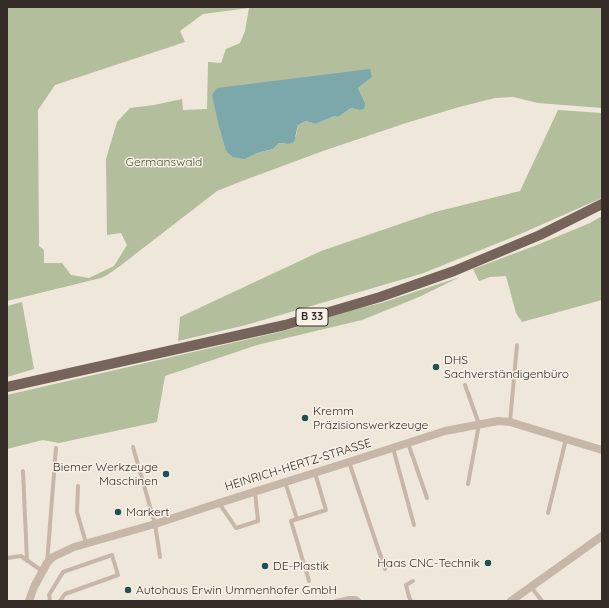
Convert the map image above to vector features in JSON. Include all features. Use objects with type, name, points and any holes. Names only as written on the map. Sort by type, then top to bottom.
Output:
[{"type":"main road","name":"B 33","points":[[7,387],[285,325],[380,297],[454,271],[540,235],[602,204]]},
{"type":"street","name":"HEINRICH-HERTZ-STRASSE","points":[[29,601],[34,587],[47,563],[53,557],[74,547],[155,524],[219,502],[255,492],[445,431],[498,421],[510,422],[602,450]]},
{"type":"street","points":[[511,601],[602,536]]},
{"type":"lane","points":[[510,422],[517,345]]},
{"type":"lane","points":[[465,385],[479,424],[468,484]]},
{"type":"lane","points":[[548,513],[566,439]]},
{"type":"lane","points":[[408,443],[427,498]]},
{"type":"lane","points":[[133,447],[155,524],[160,557]]},
{"type":"lane","points":[[47,563],[56,448]]},
{"type":"lane","points":[[393,448],[414,525]]},
{"type":"lane","points":[[350,462],[385,569]]},
{"type":"lane","points":[[22,471],[27,561]]},
{"type":"lane","points":[[309,581],[290,521],[326,510],[315,473]]},
{"type":"lane","points":[[285,482],[297,519]]},
{"type":"lane","points":[[78,486],[77,512],[86,544]]},
{"type":"lane","points":[[219,502],[236,528],[258,520],[255,492]]},
{"type":"lane","points":[[50,601],[49,595],[63,572],[112,555],[118,574],[65,594],[60,601]]},
{"type":"lane","points":[[7,558],[21,556],[42,571]]},
{"type":"lane","points":[[412,601],[409,597],[406,585],[413,581]]},
{"type":"lane","points":[[531,586],[542,601]]},
{"type":"lane","points":[[336,601],[349,598],[356,598],[360,601]]},
{"type":"green space","name":"Germanswald","points":[[7,7],[602,7],[602,108],[538,103],[513,97],[495,98],[406,123],[323,151],[217,191],[120,266],[101,278],[7,301]],"holes":[[[249,8],[245,31],[240,43],[226,49],[221,63],[208,62],[207,109],[183,110],[182,99],[130,108],[117,122],[106,159],[107,235],[121,233],[127,245],[114,266],[89,278],[71,275],[62,263],[44,263],[44,250],[39,246],[38,110],[55,85],[185,42],[180,31],[203,14]],[[372,77],[358,88],[365,103],[359,110],[351,108],[338,117],[334,116],[316,124],[306,121],[298,125],[296,136],[288,144],[279,143],[273,149],[257,153],[245,159]]]},
{"type":"green space","points":[[558,110],[602,113],[602,198],[518,235],[421,274],[246,325],[178,341],[180,317],[321,251],[435,212],[520,191]]},
{"type":"green space","points":[[602,216],[602,300],[522,322],[516,313],[506,276],[490,277],[479,281],[473,269],[537,245],[590,223]]},
{"type":"green space","points":[[460,277],[419,297],[362,320],[257,345],[165,376],[157,422],[59,443],[43,440],[7,449],[7,395],[284,331],[348,311],[381,303]]},
{"type":"green space","points":[[22,302],[34,369],[7,377],[7,306]]},
{"type":"water","points":[[370,69],[372,77],[358,88],[365,103],[364,109],[359,110],[351,108],[338,117],[334,116],[316,124],[306,121],[298,125],[294,142],[288,144],[279,143],[273,149],[257,153],[245,159],[233,157],[226,151],[212,95],[217,88]]},
{"type":"place","name":"DHS Sachverständigenbüro","points":[[436,367]]},
{"type":"place","name":"Kremm Präzisionswerkzeuge","points":[[305,418]]},
{"type":"place","name":"Biemer Werkzeuge Maschinen","points":[[166,474]]},
{"type":"place","name":"Markert","points":[[118,512]]},
{"type":"place","name":"Haas CNC-Technik","points":[[488,563]]},
{"type":"place","name":"DE-Plastik","points":[[265,566]]},
{"type":"place","name":"Autohaus Erwin Ummenhofer GmbH","points":[[128,590]]}]
